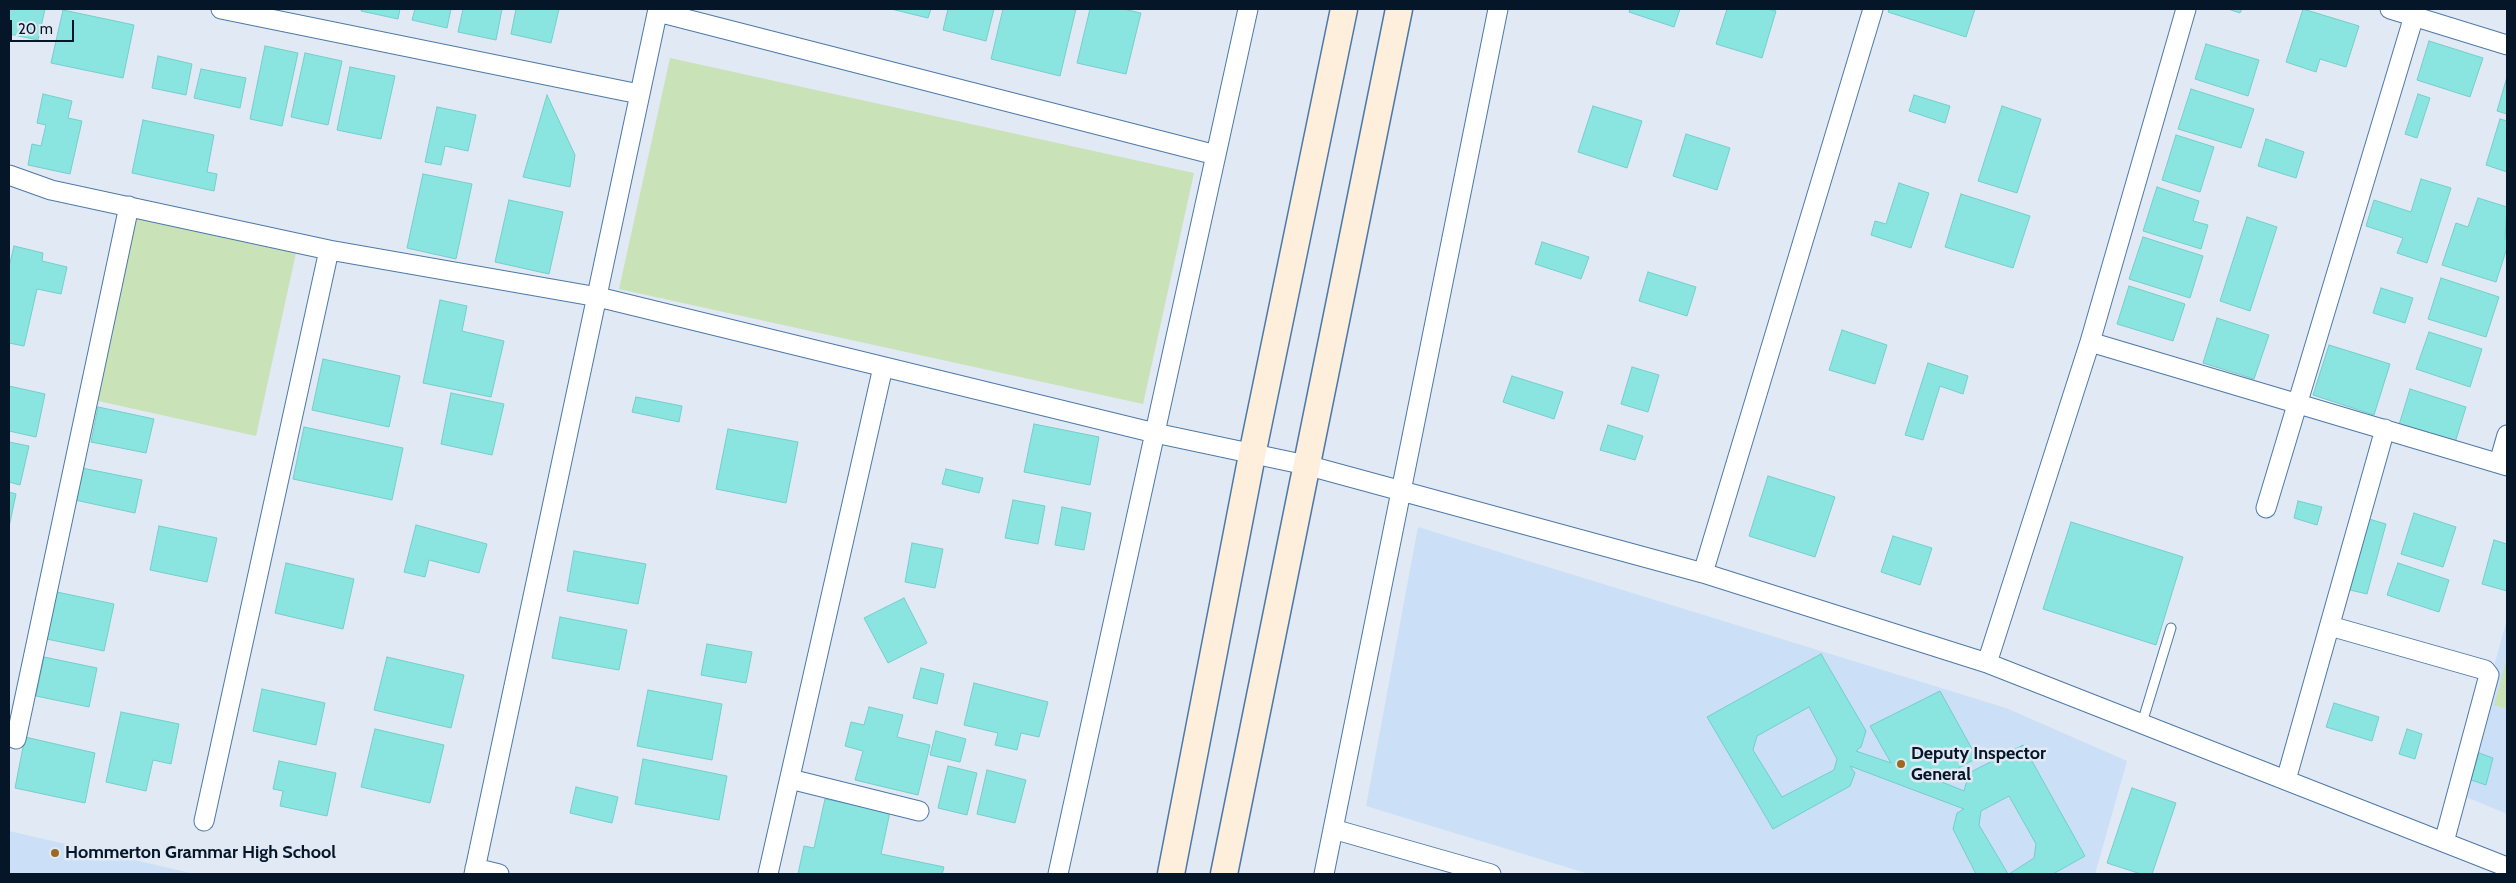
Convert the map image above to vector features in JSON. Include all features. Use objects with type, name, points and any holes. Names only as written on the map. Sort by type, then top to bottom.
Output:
[{"type":"main road","points":[[1171,874],[1252,455],[1344,9]]},
{"type":"main road","points":[[1224,874],[1399,9]]},
{"type":"street","points":[[221,9],[640,94]]},
{"type":"street","points":[[1058,874],[1248,9]]},
{"type":"street","points":[[1324,874],[1498,9]]},
{"type":"street","points":[[1703,573],[1873,9]]},
{"type":"street","points":[[1987,663],[2090,342],[2186,9]]},
{"type":"street","points":[[2390,9],[2507,45]]},
{"type":"street","points":[[499,874],[474,871],[658,10],[1216,155]]},
{"type":"street","points":[[2266,508],[2299,404],[2414,16]]},
{"type":"street","points":[[9,174],[50,190],[329,250],[598,297],[1155,433],[1306,465],[1703,573],[1987,663],[2444,842],[2494,867]]},
{"type":"street","points":[[16,739],[129,206]]},
{"type":"street","points":[[204,821],[329,250]]},
{"type":"street","points":[[2090,342],[2503,464],[2507,435]]},
{"type":"street","points":[[768,874],[883,368]]},
{"type":"street","points":[[2286,780],[2386,429]]},
{"type":"street","points":[[2330,626],[2484,670],[2489,675],[2444,842]]},
{"type":"street","points":[[790,779],[919,811]]},
{"type":"street","points":[[1333,829],[1491,874]]},
{"type":"lane","points":[[2142,723],[2171,628]]},
{"type":"shaded area","points":[[1418,527],[2006,708],[2127,761],[2095,874],[1589,874],[1366,806]]},
{"type":"shaded area","points":[[2507,619],[2507,814],[2459,794]]},
{"type":"shaded area","name":"Hommerton Grammar High School","points":[[9,831],[195,874],[9,874]]},
{"type":"green space","points":[[670,58],[1194,173],[1143,404],[619,289]]},
{"type":"green space","points":[[134,217],[296,253],[256,436],[94,400]]},
{"type":"green space","points":[[2507,657],[2507,709],[2494,705]]},
{"type":"building","points":[[9,9],[45,9],[38,40],[9,34]]},
{"type":"building","points":[[362,9],[400,9],[398,19],[361,11]]},
{"type":"building","points":[[415,9],[451,9],[447,28],[412,20]]},
{"type":"building","points":[[463,9],[502,9],[496,40],[458,32]]},
{"type":"building","points":[[516,9],[559,9],[551,43],[511,34]]},
{"type":"building","points":[[891,9],[931,9],[928,18]]},
{"type":"building","points":[[948,9],[994,9],[986,41],[943,30]]},
{"type":"building","points":[[1003,9],[1076,9],[1060,76],[991,59]]},
{"type":"building","points":[[1090,9],[1123,9],[1141,13],[1126,74],[1077,63]]},
{"type":"building","points":[[1630,9],[1680,9],[1674,27],[1629,12]]},
{"type":"building","points":[[1727,9],[1768,9],[1776,11],[1762,58],[1716,44]]},
{"type":"building","points":[[1889,9],[1975,9],[1966,37],[1888,12]]},
{"type":"building","points":[[2228,9],[2242,9],[2240,13]]},
{"type":"building","points":[[2303,9],[2359,26],[2346,67],[2320,59],[2316,72],[2286,62]]},
{"type":"building","points":[[63,10],[134,25],[123,78],[51,63]]},
{"type":"building","points":[[2429,41],[2483,58],[2470,97],[2417,80]]},
{"type":"building","points":[[2206,44],[2259,60],[2248,96],[2195,79]]},
{"type":"building","points":[[265,46],[298,53],[282,126],[250,119]]},
{"type":"building","points":[[305,53],[342,61],[328,125],[291,117]]},
{"type":"building","points":[[158,56],[192,64],[186,95],[152,88]]},
{"type":"building","points":[[350,67],[395,76],[381,139],[337,130]]},
{"type":"building","points":[[201,69],[246,78],[240,108],[194,98]]},
{"type":"building","points":[[2507,77],[2507,114],[2497,111]]},
{"type":"building","points":[[2191,89],[2254,109],[2241,148],[2178,129]]},
{"type":"building","points":[[43,94],[72,101],[68,118],[82,121],[70,174],[28,165],[32,144],[41,146],[46,125],[37,123]]},
{"type":"building","points":[[2418,94],[2430,98],[2417,138],[2405,134]]},
{"type":"building","points":[[547,95],[575,155],[570,187],[523,177]]},
{"type":"building","points":[[1914,95],[1950,106],[1945,123],[1909,111]]},
{"type":"building","points":[[1593,106],[1642,121],[1627,168],[1578,152]]},
{"type":"building","points":[[2002,106],[2041,119],[2017,193],[1978,181]]},
{"type":"building","points":[[437,107],[476,115],[468,151],[445,146],[441,165],[425,162]]},
{"type":"building","points":[[2500,119],[2507,121],[2507,172],[2486,165]]},
{"type":"building","points":[[143,120],[214,135],[207,172],[217,174],[214,191],[132,173]]},
{"type":"building","points":[[1686,134],[1730,148],[1717,190],[1673,176]]},
{"type":"building","points":[[2176,135],[2214,147],[2200,192],[2162,180]]},
{"type":"building","points":[[2266,139],[2304,152],[2296,178],[2258,166]]},
{"type":"building","points":[[423,174],[472,184],[456,259],[407,248]]},
{"type":"building","points":[[2421,179],[2451,188],[2427,263],[2397,253],[2403,238],[2366,226],[2374,200],[2411,212]]},
{"type":"building","points":[[1899,183],[1929,193],[1911,248],[1871,235],[1875,221],[1886,224]]},
{"type":"building","points":[[2157,187],[2199,201],[2193,221],[2208,225],[2201,249],[2143,231]]},
{"type":"building","points":[[1961,194],[2030,216],[2013,268],[1945,247]]},
{"type":"building","points":[[2478,198],[2507,207],[2505,239],[2507,240],[2507,248],[2496,282],[2442,265],[2456,223],[2468,227]]},
{"type":"building","points":[[509,200],[563,212],[549,274],[495,262]]},
{"type":"building","points":[[2247,217],[2277,227],[2250,311],[2220,301]]},
{"type":"building","points":[[2143,237],[2203,256],[2190,298],[2129,279]]},
{"type":"building","points":[[1542,242],[1589,257],[1581,279],[1535,264]]},
{"type":"building","points":[[14,246],[43,253],[42,261],[67,267],[61,294],[37,289],[24,346],[9,343],[9,267]]},
{"type":"building","points":[[1648,272],[1696,287],[1687,316],[1639,301]]},
{"type":"building","points":[[2441,278],[2499,297],[2486,337],[2428,319]]},
{"type":"building","points":[[2129,286],[2185,304],[2173,341],[2117,324]]},
{"type":"building","points":[[2381,288],[2413,298],[2405,323],[2373,313]]},
{"type":"building","points":[[440,300],[467,306],[462,331],[504,341],[491,397],[423,383]]},
{"type":"building","points":[[2217,318],[2269,335],[2254,379],[2203,363]]},
{"type":"building","points":[[1842,330],[1887,345],[1875,384],[1829,370]]},
{"type":"building","points":[[2429,332],[2482,349],[2470,387],[2416,369]]},
{"type":"building","points":[[2329,345],[2390,364],[2374,415],[2313,395]]},
{"type":"building","points":[[323,359],[400,376],[389,427],[312,410]]},
{"type":"building","points":[[1928,363],[1968,376],[1963,394],[1940,386],[1923,440],[1905,435]]},
{"type":"building","points":[[1632,367],[1659,375],[1648,412],[1621,404]]},
{"type":"building","points":[[1512,376],[1563,392],[1554,419],[1503,402]]},
{"type":"building","points":[[9,386],[45,394],[36,437],[9,431]]},
{"type":"building","points":[[2410,389],[2466,407],[2454,446],[2398,428]]},
{"type":"building","points":[[451,393],[504,404],[492,455],[441,444]]},
{"type":"building","points":[[636,397],[682,406],[679,422],[632,412]]},
{"type":"building","points":[[98,407],[154,419],[146,453],[91,442]]},
{"type":"building","points":[[1034,424],[1099,437],[1090,485],[1024,472]]},
{"type":"building","points":[[1608,425],[1643,436],[1635,460],[1600,450]]},
{"type":"building","points":[[304,427],[403,448],[392,500],[293,479]]},
{"type":"building","points":[[728,429],[798,442],[786,503],[716,489]]},
{"type":"building","points":[[9,442],[29,446],[20,485],[9,482]]},
{"type":"building","points":[[82,468],[142,480],[135,513],[75,500]]},
{"type":"building","points":[[946,469],[983,478],[979,493],[942,484]]},
{"type":"building","points":[[1768,476],[1835,497],[1815,557],[1749,536]]},
{"type":"building","points":[[9,492],[16,494],[9,527]]},
{"type":"building","points":[[1013,500],[1045,506],[1038,544],[1005,538]]},
{"type":"building","points":[[2298,501],[2322,507],[2317,525],[2294,518]]},
{"type":"building","points":[[1062,507],[1091,513],[1084,550],[1055,545]]},
{"type":"building","points":[[2414,513],[2456,527],[2443,567],[2401,554]]},
{"type":"building","points":[[2369,519],[2386,524],[2367,594],[2350,590]]},
{"type":"building","points":[[2071,522],[2183,557],[2156,645],[2043,609]]},
{"type":"building","points":[[416,525],[487,544],[479,573],[429,560],[425,577],[404,572]]},
{"type":"building","points":[[159,526],[217,538],[207,582],[150,570]]},
{"type":"building","points":[[1893,536],[1932,548],[1920,585],[1881,572]]},
{"type":"building","points":[[2494,540],[2507,544],[2507,591],[2482,584]]},
{"type":"building","points":[[912,543],[943,549],[935,588],[905,582]]},
{"type":"building","points":[[574,551],[646,564],[638,604],[567,591]]},
{"type":"building","points":[[286,563],[354,579],[343,629],[275,613]]},
{"type":"building","points":[[2398,563],[2449,580],[2439,612],[2387,595]]},
{"type":"building","points":[[52,591],[114,604],[104,651],[42,638]]},
{"type":"building","points":[[904,598],[927,643],[888,663],[864,618]]},
{"type":"building","points":[[560,617],[627,630],[619,670],[552,658]]},
{"type":"building","points":[[707,644],[752,652],[746,683],[701,675]]},
{"type":"building","name":"Deputy Inspector General","points":[[1821,654],[1866,731],[1861,747],[1856,751],[1891,763],[1870,726],[1940,691],[1977,758],[1937,780],[1964,791],[1969,773],[2023,745],[2085,856],[2053,874],[2009,874],[2034,858],[2036,844],[2009,796],[1981,811],[1979,825],[2008,874],[1976,874],[1953,829],[1957,813],[1964,809],[1850,766],[1855,773],[1850,786],[1773,829],[1707,717]],"holes":[[[1809,707],[1837,759],[1834,770],[1782,797],[1753,750],[1757,736]]]},
{"type":"building","points":[[44,657],[97,668],[89,707],[36,696]]},
{"type":"building","points":[[387,657],[464,675],[451,728],[374,710]]},
{"type":"building","points":[[921,668],[944,674],[937,704],[913,698]]},
{"type":"building","points":[[974,683],[1048,702],[1039,737],[1021,733],[1017,750],[995,745],[998,733],[964,725]]},
{"type":"building","points":[[262,689],[325,703],[316,745],[253,731]]},
{"type":"building","points":[[648,690],[722,704],[712,760],[637,746]]},
{"type":"building","points":[[2334,703],[2379,717],[2372,741],[2326,727]]},
{"type":"building","points":[[869,707],[903,715],[897,737],[930,745],[918,795],[855,780],[863,751],[845,746],[851,722],[864,725]]},
{"type":"building","points":[[121,712],[179,724],[171,764],[153,760],[146,791],[106,782]]},
{"type":"building","points":[[375,729],[444,745],[430,803],[361,787]]},
{"type":"building","points":[[2407,729],[2422,734],[2415,759],[2399,754]]},
{"type":"building","points":[[936,731],[966,739],[960,762],[930,755]]},
{"type":"building","points":[[25,737],[95,753],[85,803],[15,788]]},
{"type":"building","points":[[2479,753],[2493,758],[2486,785],[2471,780]]},
{"type":"building","points":[[643,759],[727,776],[719,820],[635,804]]},
{"type":"building","points":[[279,761],[336,773],[327,816],[280,806],[283,791],[273,789]]},
{"type":"building","points":[[948,766],[977,773],[967,815],[938,808]]},
{"type":"building","points":[[987,770],[1026,780],[1015,823],[977,814]]},
{"type":"building","points":[[576,787],[618,797],[612,823],[570,813]]},
{"type":"building","points":[[2132,788],[2176,803],[2152,874],[2141,874],[2107,863]]},
{"type":"building","points":[[825,799],[890,812],[881,854],[944,867],[942,874],[798,874],[804,846],[814,848]]},
{"type":"place","name":"Deputy Inspector General","points":[[1901,764]]},
{"type":"place","name":"Hommerton Grammar High School","points":[[55,853]]}]
